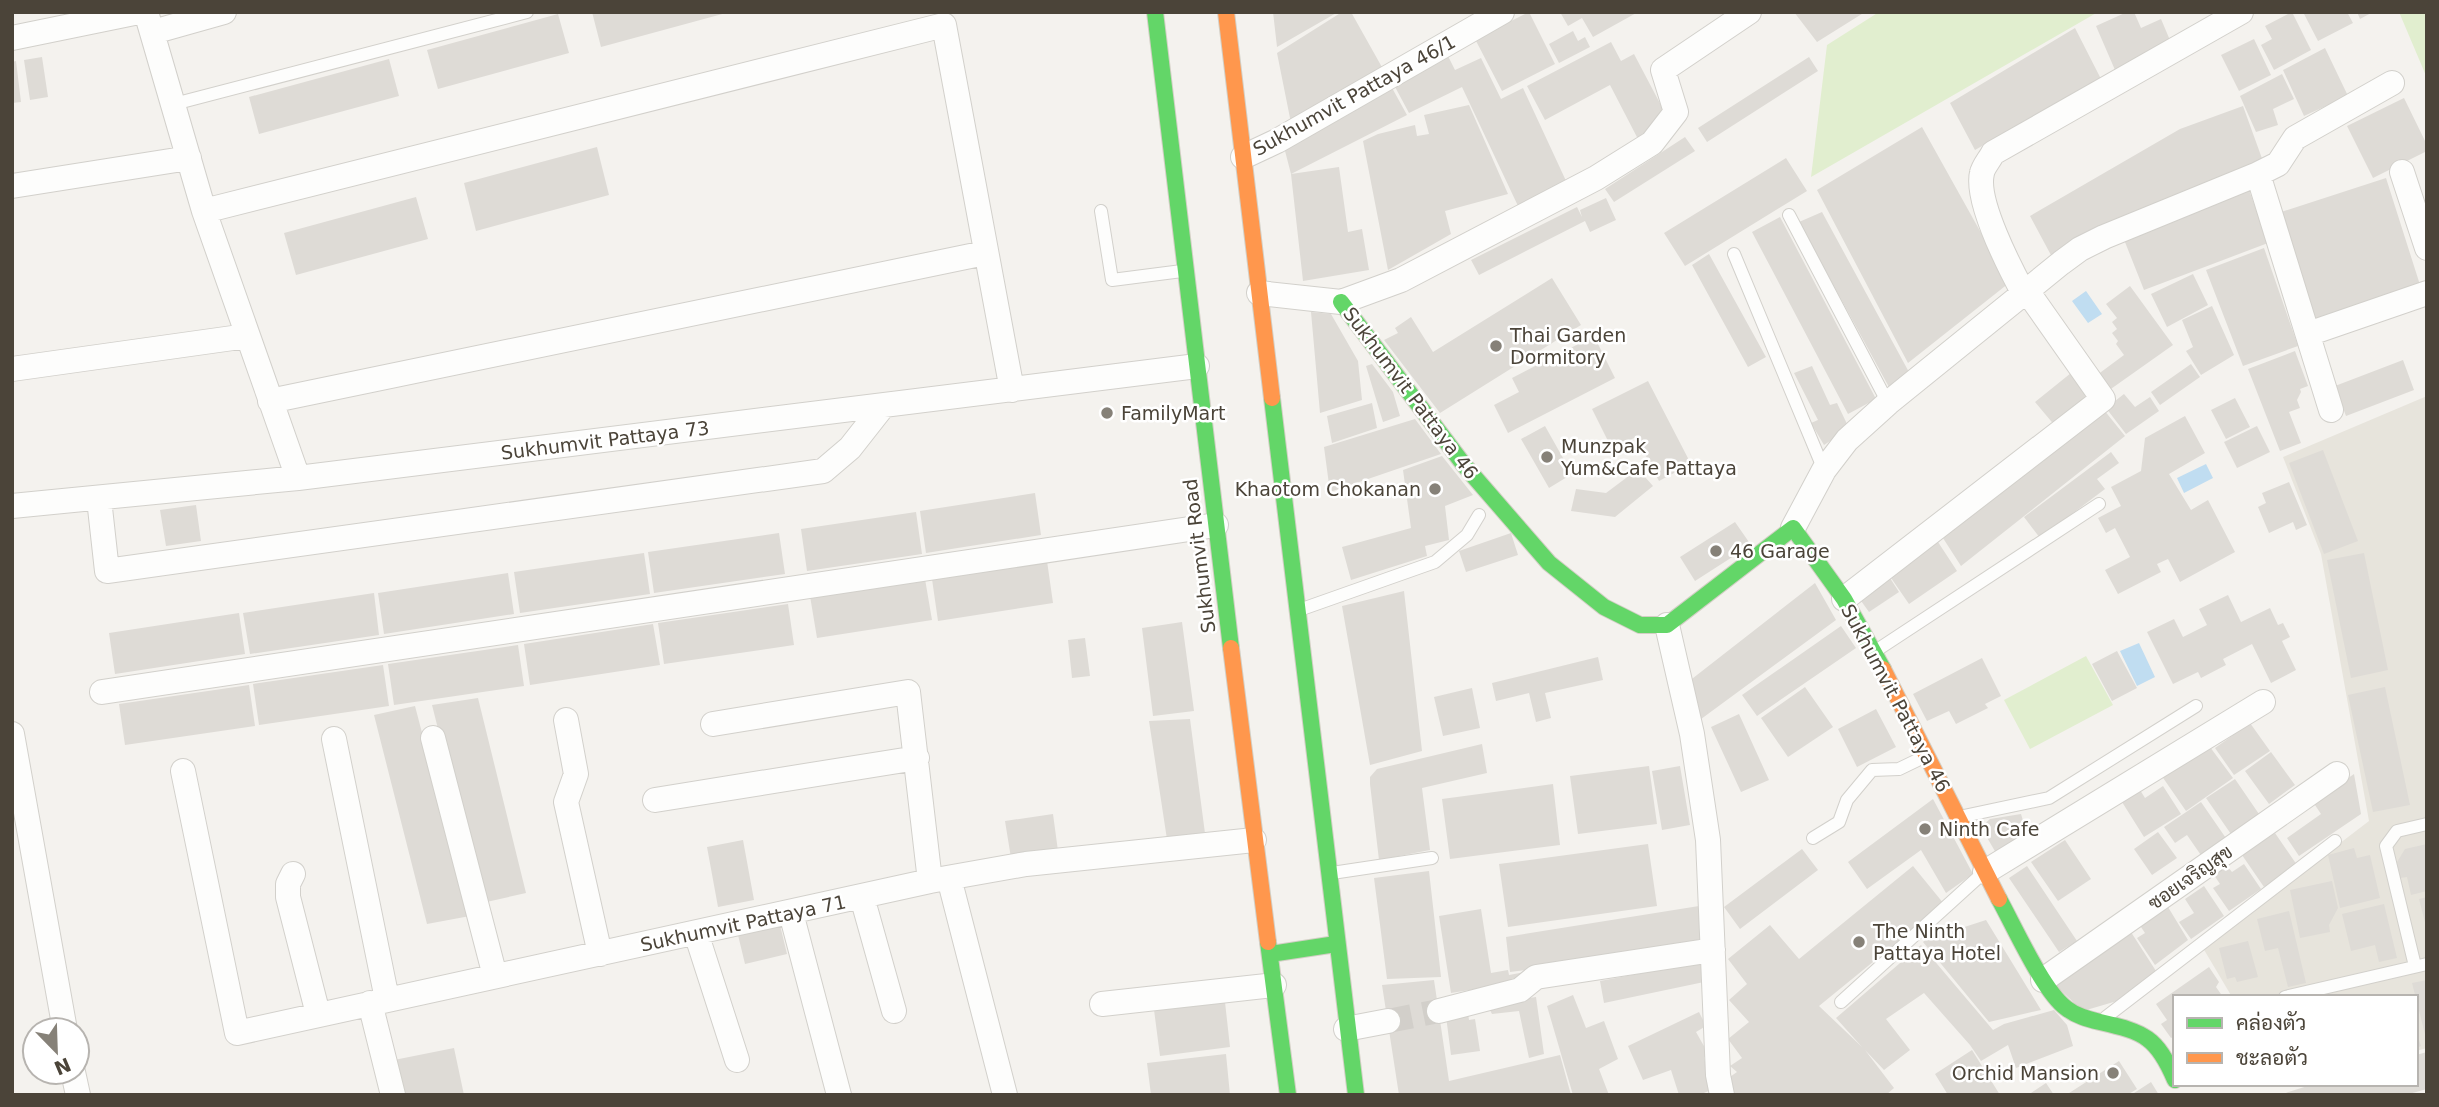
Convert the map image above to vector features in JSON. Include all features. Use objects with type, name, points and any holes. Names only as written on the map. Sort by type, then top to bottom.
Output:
[{"type":"main road","name":"Sukhumvit Road","points":[[1155,12],[1254,840],[1288,1095]]},
{"type":"main road","points":[[1226,12],[1356,1095]]},
{"type":"main road","name":"Sukhumvit Pattaya 46","points":[[1341,302],[1464,465],[1549,563],[1604,607],[1640,625],[1667,625]]},
{"type":"main road","points":[[1667,625],[1793,528]]},
{"type":"main road","name":"Sukhumvit Pattaya 46","points":[[1793,528],[1844,599],[1874,651],[1985,872],[2043,980],[2064,1007],[2083,1018],[2132,1030],[2170,1054]]},
{"type":"main road","points":[[1270,954],[1336,944]]},
{"type":"street","points":[[12,38],[146,19],[224,12]]},
{"type":"street","name":"Sukhumvit Pattaya 46/1","points":[[1243,157],[1277,141],[1502,12]]},
{"type":"street","name":"Sukhumvit Pattaya 46","points":[[1259,293],[1341,302],[1401,280],[1596,178],[1652,143],[1676,112],[1663,70],[1749,12]]},
{"type":"street","points":[[1844,599],[2103,399],[2025,292],[2007,262],[1982,195],[1982,172],[1993,153],[2241,12]]},
{"type":"street","points":[[146,19],[174,103],[204,211],[298,478]]},
{"type":"street","points":[[204,211],[944,25],[1012,390]]},
{"type":"street","points":[[1793,528],[1824,470],[1847,440],[1888,402],[2080,249],[2258,174],[2281,161],[2295,138],[2392,83]]},
{"type":"street","points":[[12,186],[189,158]]},
{"type":"street","points":[[2402,172],[2427,247]]},
{"type":"street","points":[[2258,174],[2331,410]]},
{"type":"street","points":[[270,401],[985,253]]},
{"type":"street","points":[[2308,334],[2427,293]]},
{"type":"street","points":[[12,369],[247,335]]},
{"type":"street","name":"Sukhumvit Pattaya 73","points":[[12,506],[298,478],[1197,366]]},
{"type":"street","points":[[99,499],[107,571],[822,471],[850,448],[883,406]]},
{"type":"street","points":[[102,692],[1216,525]]},
{"type":"street","points":[[1667,625],[1692,734],[1708,840],[1718,1075],[1722,1095]]},
{"type":"street","points":[[713,724],[908,692],[917,758],[940,879],[1005,1095]]},
{"type":"street","points":[[1985,872],[2263,702]]},
{"type":"street","points":[[566,720],[576,774],[566,802],[600,954]]},
{"type":"street","points":[[12,734],[62,1016]]},
{"type":"street","points":[[433,738],[495,976]]},
{"type":"street","points":[[334,739],[393,1095]]},
{"type":"street","points":[[655,800],[917,758]]},
{"type":"street","name":"Sukhumvit Pattaya 71","points":[[184,771],[237,1033],[940,879],[1026,864],[1254,840]]},
{"type":"street","name":"ซอยเจริญสุข","points":[[2043,980],[2337,774]]},
{"type":"street","points":[[293,874],[288,884],[288,897],[318,1014]]},
{"type":"street","points":[[862,897],[894,1011]]},
{"type":"street","points":[[791,913],[839,1095]]},
{"type":"street","points":[[696,933],[737,1060]]},
{"type":"street","points":[[1439,1011],[1520,990],[1536,976],[1713,950]]},
{"type":"street","points":[[1102,1004],[1275,985]]},
{"type":"street","points":[[1346,1029],[1388,1021]]},
{"type":"lane","points":[[174,103],[527,12]]},
{"type":"lane","points":[[1101,211],[1112,280],[1186,270]]},
{"type":"lane","points":[[1789,215],[1888,402]]},
{"type":"lane","points":[[1734,254],[1824,470]]},
{"type":"lane","points":[[1874,651],[2099,504]]},
{"type":"lane","points":[[1296,611],[1436,562],[1467,535],[1479,515]]},
{"type":"lane","points":[[1958,817],[2049,798],[2196,706]]},
{"type":"lane","points":[[1814,838],[1839,822],[1847,800],[1872,770],[1899,769],[1926,756]]},
{"type":"lane","points":[[2294,995],[2421,965],[2386,846],[2397,831],[2427,824]]},
{"type":"lane","points":[[2100,1021],[2335,841]]},
{"type":"lane","points":[[1328,873],[1432,858]]},
{"type":"lane","points":[[1841,1002],[1985,872]]},
{"type":"shaded area","points":[[2427,396],[2427,1048],[2418,1050],[2418,995],[2231,995],[2203,948],[2369,821],[2321,554],[2283,457]]},
{"type":"green space","points":[[1879,12],[2098,12],[1811,177],[1827,45]]},
{"type":"green space","points":[[2399,12],[2427,12],[2427,78]]},
{"type":"green space","points":[[2086,656],[2113,705],[2030,749],[2004,700]]},
{"type":"water","points":[[2086,291],[2102,314],[2088,323],[2072,301]]},
{"type":"water","points":[[2206,464],[2213,478],[2184,493],[2177,478]]},
{"type":"water","points":[[2139,643],[2155,677],[2137,686],[2120,651]]},
{"type":"building","points":[[592,12],[725,12],[726,13],[601,47]]},
{"type":"building","points":[[1273,12],[1338,12],[1277,47]]},
{"type":"building","points":[[1342,12],[1351,12],[1383,69],[1291,123],[1277,53]]},
{"type":"building","points":[[1529,12],[1555,64],[1502,91],[1475,39]]},
{"type":"building","points":[[1560,12],[1638,12],[1593,37],[1582,18],[1568,26]]},
{"type":"building","points":[[1794,12],[1865,12],[1817,42]]},
{"type":"building","points":[[2127,12],[2134,12],[2141,28],[2161,19],[2172,45],[2115,70],[2096,26]]},
{"type":"building","points":[[2292,12],[2311,50],[2274,70],[2261,45],[2272,39],[2265,26]]},
{"type":"building","points":[[2303,12],[2347,12],[2353,23],[2318,41]]},
{"type":"building","points":[[2357,12],[2373,12],[2360,19]]},
{"type":"building","points":[[558,14],[569,53],[438,89],[427,50]]},
{"type":"building","points":[[2075,28],[2101,79],[1975,150],[1950,103]]},
{"type":"building","points":[[1573,31],[1578,41],[1585,37],[1590,47],[1559,63],[1549,44]]},
{"type":"building","points":[[2254,39],[2271,75],[2239,91],[2221,55]]},
{"type":"building","points":[[1611,42],[1621,61],[1634,54],[1664,111],[1639,141],[1610,85],[1545,120],[1527,86]]},
{"type":"building","points":[[2325,48],[2348,96],[2304,116],[2283,70]]},
{"type":"building","points":[[1448,56],[1455,70],[1481,58],[1501,99],[1523,88],[1567,183],[1518,206],[1462,87],[1409,113],[1394,85]]},
{"type":"building","points":[[42,57],[48,97],[30,100],[24,60]]},
{"type":"building","points":[[1809,57],[1818,71],[1707,142],[1698,128]]},
{"type":"building","points":[[389,59],[399,96],[259,134],[249,97]]},
{"type":"building","points":[[16,61],[21,102],[12,103],[12,62]]},
{"type":"building","points":[[2282,74],[2294,99],[2273,109],[2278,125],[2256,132],[2240,96]]},
{"type":"building","points":[[1391,86],[1407,115],[1291,174],[1284,147]]},
{"type":"building","points":[[2404,98],[2427,145],[2427,151],[2373,178],[2347,126]]},
{"type":"building","points":[[1469,105],[1508,194],[1445,211],[1451,234],[1388,270],[1363,141],[1378,134],[1415,125],[1417,136],[1429,134],[1424,115]]},
{"type":"building","points":[[2243,106],[2264,164],[2052,257],[2030,216],[2180,129]]},
{"type":"building","points":[[1922,127],[2009,283],[1908,363],[1817,190]]},
{"type":"building","points":[[1685,137],[1695,151],[1614,202],[1605,189]]},
{"type":"building","points":[[597,147],[609,195],[476,231],[464,183]]},
{"type":"building","points":[[1786,158],[1807,191],[1685,266],[1664,233]]},
{"type":"building","points":[[1339,167],[1348,232],[1362,229],[1369,270],[1303,281],[1291,174]]},
{"type":"building","points":[[2386,178],[2421,288],[2314,323],[2278,213]]},
{"type":"building","points":[[2249,190],[2268,243],[2144,290],[2123,237]]},
{"type":"building","points":[[416,197],[428,239],[296,275],[284,233]]},
{"type":"building","points":[[1606,198],[1616,220],[1590,232],[1585,221],[1479,275],[1471,260],[1577,207],[1582,217],[1580,210]]},
{"type":"building","points":[[1822,212],[1910,374],[1890,389],[1799,222]]},
{"type":"building","points":[[1780,217],[1876,399],[1848,414],[1752,232]]},
{"type":"building","points":[[2264,248],[2298,346],[2243,366],[2206,270]]},
{"type":"building","points":[[1709,254],[1766,357],[1748,367],[1692,265]]},
{"type":"building","points":[[2193,274],[2208,305],[2167,327],[2151,294]]},
{"type":"building","name":"Thai Garden Dormitory","points":[[1552,278],[1581,325],[1440,413],[1384,340],[1398,333],[1395,328],[1411,317],[1433,352]]},
{"type":"building","points":[[2130,286],[2173,345],[2108,391],[2097,375],[2124,355],[2112,333],[2117,329],[2112,322],[2117,318],[2106,304]]},
{"type":"building","points":[[2212,306],[2234,355],[2201,375],[2186,351],[2193,347],[2182,320]]},
{"type":"building","points":[[1311,312],[1331,314],[1358,361],[1362,400],[1320,413]]},
{"type":"building","points":[[1594,336],[1615,378],[1508,433],[1494,405],[1519,392],[1512,378]]},
{"type":"building","points":[[2295,351],[2308,386],[2300,389],[2297,400],[2300,408],[2289,412],[2301,443],[2280,451],[2248,369]]},
{"type":"building","points":[[2403,360],[2414,390],[2346,416],[2335,386]]},
{"type":"building","points":[[1372,364],[1393,392],[1400,416],[1383,422],[1366,366]]},
{"type":"building","points":[[2191,364],[2200,377],[2160,405],[2151,392]]},
{"type":"building","points":[[1812,366],[1830,405],[1837,403],[1847,424],[1843,427],[1845,431],[1824,445],[1811,423],[1818,420],[1794,373]]},
{"type":"building","points":[[2071,373],[2092,398],[2056,427],[2035,402]]},
{"type":"building","points":[[1648,381],[1691,464],[1659,481],[1636,437],[1612,449],[1592,409]]},
{"type":"building","points":[[2124,394],[2135,407],[2150,397],[2159,411],[2126,434],[2106,408]]},
{"type":"building","points":[[2235,398],[2250,427],[2226,439],[2211,410]]},
{"type":"building","points":[[1372,403],[1377,428],[1332,443],[1327,416]]},
{"type":"building","points":[[2104,410],[2125,436],[1961,566],[1941,535]]},
{"type":"building","points":[[2185,416],[2205,453],[2169,474],[2191,510],[2208,500],[2235,552],[2180,582],[2168,559],[2157,564],[2161,572],[2118,594],[2105,570],[2130,557],[2115,528],[2106,533],[2098,518],[2121,506],[2111,487],[2141,471],[2145,438]]},
{"type":"building","points":[[1415,419],[1441,454],[1330,492],[1324,447]]},
{"type":"building","name":"Munzpak Yum&Cafe Pattaya","points":[[1545,426],[1572,474],[1549,488],[1521,439]]},
{"type":"building","points":[[2257,426],[2270,452],[2237,468],[2224,442]]},
{"type":"building","points":[[2323,450],[2358,541],[2324,554],[2289,463]]},
{"type":"building","points":[[2111,452],[2119,463],[2097,479],[2105,489],[2040,538],[2024,517]]},
{"type":"building","points":[[1442,456],[1473,495],[1445,506],[1449,540],[1425,546],[1427,556],[1351,580],[1342,547],[1411,528],[1403,470]]},
{"type":"building","points":[[1638,469],[1653,486],[1615,517],[1571,511],[1576,489],[1606,493]]},
{"type":"building","points":[[2289,482],[2307,525],[2296,530],[2293,522],[2269,533],[2258,507],[2266,503],[2262,493]]},
{"type":"building","points":[[1035,493],[1041,535],[926,553],[920,511]]},
{"type":"building","points":[[196,505],[201,541],[166,546],[160,510]]},
{"type":"building","points":[[916,512],[922,554],[807,571],[801,529]]},
{"type":"building","name":"46 Garage","points":[[1735,522],[1751,545],[1695,581],[1680,557]]},
{"type":"building","points":[[779,533],[785,574],[654,593],[648,552]]},
{"type":"building","points":[[1511,533],[1518,555],[1466,572],[1459,551]]},
{"type":"building","points":[[1938,542],[1957,571],[1909,604],[1889,575]]},
{"type":"building","points":[[644,553],[650,594],[520,613],[514,572]]},
{"type":"building","points":[[2364,553],[2388,670],[2351,678],[2327,560]]},
{"type":"building","points":[[1047,561],[1053,603],[938,621],[932,579]]},
{"type":"building","points":[[508,573],[514,614],[384,634],[378,593]]},
{"type":"building","points":[[1890,578],[1899,592],[1869,612],[1859,598]]},
{"type":"building","points":[[925,579],[932,620],[817,638],[810,596]]},
{"type":"building","points":[[1815,583],[1836,620],[1697,722],[1688,682]]},
{"type":"building","points":[[1404,591],[1422,751],[1370,765],[1342,606]]},
{"type":"building","points":[[374,593],[379,635],[250,654],[243,613]]},
{"type":"building","points":[[2228,595],[2241,622],[2270,608],[2278,625],[2283,623],[2290,637],[2282,641],[2296,670],[2271,683],[2252,644],[2223,659],[2226,665],[2201,678],[2198,672],[2173,684],[2147,632],[2174,619],[2183,637],[2207,625],[2199,609]]},
{"type":"building","points":[[788,604],[794,645],[664,664],[658,623]]},
{"type":"building","points":[[239,613],[245,654],[115,674],[109,633]]},
{"type":"building","points":[[1182,622],[1194,711],[1153,716],[1142,628]]},
{"type":"building","points":[[653,624],[660,665],[530,685],[524,644]]},
{"type":"building","points":[[1841,626],[1856,648],[1757,716],[1742,695]]},
{"type":"building","points":[[1085,638],[1090,676],[1072,678],[1068,640]]},
{"type":"building","points":[[518,645],[524,686],[394,705],[388,664]]},
{"type":"building","points":[[2117,651],[2137,688],[2112,701],[2092,664]]},
{"type":"building","points":[[1598,657],[1603,680],[1545,693],[1551,718],[1536,722],[1529,693],[1496,701],[1492,683]]},
{"type":"building","points":[[1982,658],[2001,696],[1985,704],[1988,708],[1956,724],[1949,711],[1927,721],[1913,694]]},
{"type":"building","points":[[383,665],[389,706],[259,725],[253,684]]},
{"type":"building","points":[[249,685],[255,726],[125,745],[119,704]]},
{"type":"building","points":[[1805,687],[1833,727],[1788,757],[1761,718]]},
{"type":"building","points":[[2385,687],[2410,805],[2373,812],[2348,695]]},
{"type":"building","points":[[1472,688],[1480,728],[1443,736],[1434,697]]},
{"type":"building","points":[[478,698],[526,893],[482,903],[432,705]]},
{"type":"building","points":[[415,706],[470,916],[427,924],[374,715]]},
{"type":"building","points":[[1876,709],[1896,747],[1857,767],[1838,729]]},
{"type":"building","points":[[1739,714],[1769,780],[1741,792],[1711,727]]},
{"type":"building","points":[[1190,719],[1206,841],[1168,846],[1149,721]]},
{"type":"building","points":[[2250,723],[2270,751],[2234,775],[2215,748]]},
{"type":"building","points":[[1482,744],[1487,773],[1422,788],[1430,850],[1379,860],[1370,784],[1370,777],[1377,769]]},
{"type":"building","points":[[2210,747],[2233,778],[2186,811],[2159,772]]},
{"type":"building","points":[[2271,752],[2295,785],[2269,804],[2245,771]]},
{"type":"building","points":[[1649,766],[1657,824],[1578,834],[1570,776]]},
{"type":"building","points":[[1680,766],[1690,825],[1662,830],[1652,771]]},
{"type":"building","points":[[2354,774],[2361,814],[2299,856],[2287,838],[2321,814],[2313,802]]},
{"type":"building","points":[[2235,779],[2261,817],[2233,837],[2206,798]]},
{"type":"building","points":[[1553,784],[1560,845],[1450,859],[1442,799]]},
{"type":"building","points":[[2163,786],[2181,814],[2144,837],[2122,802],[2140,790],[2145,798]]},
{"type":"building","points":[[1933,799],[1973,874],[1946,893],[1921,850],[1867,889],[1848,862]]},
{"type":"building","points":[[2201,802],[2230,844],[2205,861],[2187,835],[2175,843],[2164,827]]},
{"type":"building","points":[[1053,814],[1058,851],[1011,858],[1005,821]]},
{"type":"building","points":[[2021,814],[2027,834],[1996,853],[1981,827],[1990,819]]},
{"type":"building","points":[[2158,832],[2177,858],[2152,875],[2134,849]]},
{"type":"building","points":[[2275,833],[2297,865],[2264,887],[2242,855]]},
{"type":"building","points":[[743,840],[754,900],[718,907],[707,847]]},
{"type":"building","points":[[2065,840],[2091,879],[2058,901],[2031,862]]},
{"type":"building","points":[[1648,844],[1657,906],[1508,927],[1499,864]]},
{"type":"building","points":[[2427,844],[2427,891],[2411,895],[2407,877],[2400,878],[2397,862],[2405,849]]},
{"type":"building","points":[[2354,848],[2357,858],[2370,855],[2380,898],[2340,908],[2328,855]]},
{"type":"building","points":[[1802,849],[1818,870],[1740,929],[1724,907]]},
{"type":"building","points":[[2244,864],[2261,889],[2229,911],[2213,888],[2220,884],[2214,875],[2227,866],[2232,872]]},
{"type":"building","points":[[1913,866],[1944,904],[1819,1006],[1862,1047],[1836,1018],[1921,945],[1993,1030],[2004,1024],[2054,1010],[2067,1025],[2073,1046],[2016,1068],[2008,1045],[1981,1061],[1924,993],[1886,1019],[1910,1050],[1884,1070],[1865,1050],[1894,1088],[1886,1095],[1730,1095],[1727,1079],[1737,1072],[1730,1066],[1742,1058],[1728,1039],[1749,1022],[1729,1000],[1747,984],[1728,959],[1770,925],[1799,959]]},
{"type":"building","points":[[2027,866],[2077,941],[2059,952],[2009,878]]},
{"type":"building","points":[[1429,871],[1441,977],[1387,979],[1374,878]]},
{"type":"building","points":[[2332,881],[2338,908],[2329,925],[2330,932],[2300,938],[2290,890]]},
{"type":"building","points":[[2204,886],[2224,916],[2191,939],[2179,922],[2194,913],[2185,899]]},
{"type":"building","points":[[2427,897],[2427,926],[2426,926],[2419,899]]},
{"type":"building","points":[[2384,904],[2397,958],[2379,962],[2375,945],[2351,951],[2342,914]]},
{"type":"building","points":[[1699,906],[1704,947],[1510,972],[1506,937]]},
{"type":"building","points":[[2168,907],[2188,940],[2155,965],[2137,938],[2145,933],[2139,924]]},
{"type":"building","points":[[1481,909],[1491,973],[1508,970],[1509,975],[1525,972],[1526,981],[1451,993],[1439,916]]},
{"type":"building","points":[[2289,911],[2306,983],[2288,987],[2278,948],[2265,951],[2257,919]]},
{"type":"building","points":[[1986,920],[2041,1010],[1989,1022],[1923,942],[1937,928],[1946,933]]},
{"type":"building","points":[[780,925],[787,954],[745,964],[738,935]]},
{"type":"building","points":[[2129,929],[2156,971],[2117,1001],[2083,1011],[2055,985]]},
{"type":"building","points":[[2248,941],[2258,977],[2237,982],[2235,977],[2227,979],[2219,948]]},
{"type":"building","points":[[1701,962],[1704,982],[1604,1003],[1600,981]]},
{"type":"building","points":[[2209,967],[2219,982],[2216,987],[2222,995],[2173,995],[2171,1038],[2161,1024],[2167,1020],[2156,1004]]},
{"type":"building","points":[[1434,980],[1449,1081],[1560,1055],[1571,1095],[1399,1095],[1382,985]]},
{"type":"building","points":[[2427,980],[2427,1038],[2418,1007],[2418,995],[2415,995],[2412,983]]},
{"type":"building","points":[[1224,993],[1230,1047],[1160,1056],[1153,1002]]},
{"type":"building","points":[[1573,995],[1586,1028],[1604,1021],[1618,1059],[1599,1069],[1609,1095],[1573,1095],[1547,1006]]},
{"type":"building","points":[[1536,997],[1544,1054],[1529,1058],[1519,1011],[1492,1014],[1487,1004]]},
{"type":"building","points":[[1699,1012],[1706,1026],[1696,1032],[1709,1055],[1704,1057],[1711,1090],[1699,1095],[1679,1095],[1671,1070],[1643,1080],[1628,1046]]},
{"type":"building","points":[[1468,1013],[1469,1020],[1475,1019],[1480,1051],[1451,1055],[1446,1016]]},
{"type":"building","points":[[454,1048],[464,1095],[397,1095],[389,1061]]},
{"type":"building","points":[[1972,1050],[2000,1095],[1948,1095],[1935,1074]]},
{"type":"building","points":[[2427,1052],[2427,1089],[2405,1095],[2279,1095],[2308,1086],[2418,1086],[2418,1054]]},
{"type":"building","points":[[1226,1054],[1230,1095],[1151,1095],[1147,1063]]},
{"type":"building","name":"Orchid Mansion","points":[[2119,1061],[2137,1089],[2127,1095],[2066,1095]]},
{"type":"building","points":[[2151,1082],[2159,1095],[2131,1095]]},
{"type":"building","name":"Orchid Mansion","points":[[2046,1083],[2054,1095],[2028,1095]]},
{"type":"tunnel","points":[[1388,1021],[1439,1011]]},
{"type":"traffic: fast","points":[[1155,12],[1231,648]]},
{"type":"traffic: fast","points":[[1341,302],[1464,465],[1549,563],[1604,607],[1640,625],[1667,625],[1793,528],[1844,599],[1883,669]]},
{"type":"traffic: fast","points":[[1272,398],[1356,1095]]},
{"type":"traffic: fast","points":[[1999,899],[2039,973],[2057,1000],[2078,1015],[2138,1033],[2155,1045],[2173,1076]]},
{"type":"traffic: fast","points":[[1268,942],[1288,1095]]},
{"type":"traffic: fast","points":[[1270,954],[1336,944]]},
{"type":"traffic: slow","points":[[1226,12],[1272,398]]},
{"type":"traffic: slow","points":[[1231,648],[1268,942]]},
{"type":"traffic: slow","points":[[1883,669],[1999,899]]},
{"type":"place","name":"Thai Garden Dormitory","points":[[1496,346]]},
{"type":"place","name":"FamilyMart","points":[[1107,413]]},
{"type":"place","name":"Munzpak Yum&Cafe Pattaya","points":[[1547,457]]},
{"type":"place","name":"Khaotom Chokanan","points":[[1435,489]]},
{"type":"place","name":"46 Garage","points":[[1716,551]]},
{"type":"place","name":"Ninth Cafe","points":[[1925,829]]},
{"type":"place","name":"The Ninth Pattaya Hotel","points":[[1859,942]]},
{"type":"place","name":"Orchid Mansion","points":[[2113,1073]]}]
